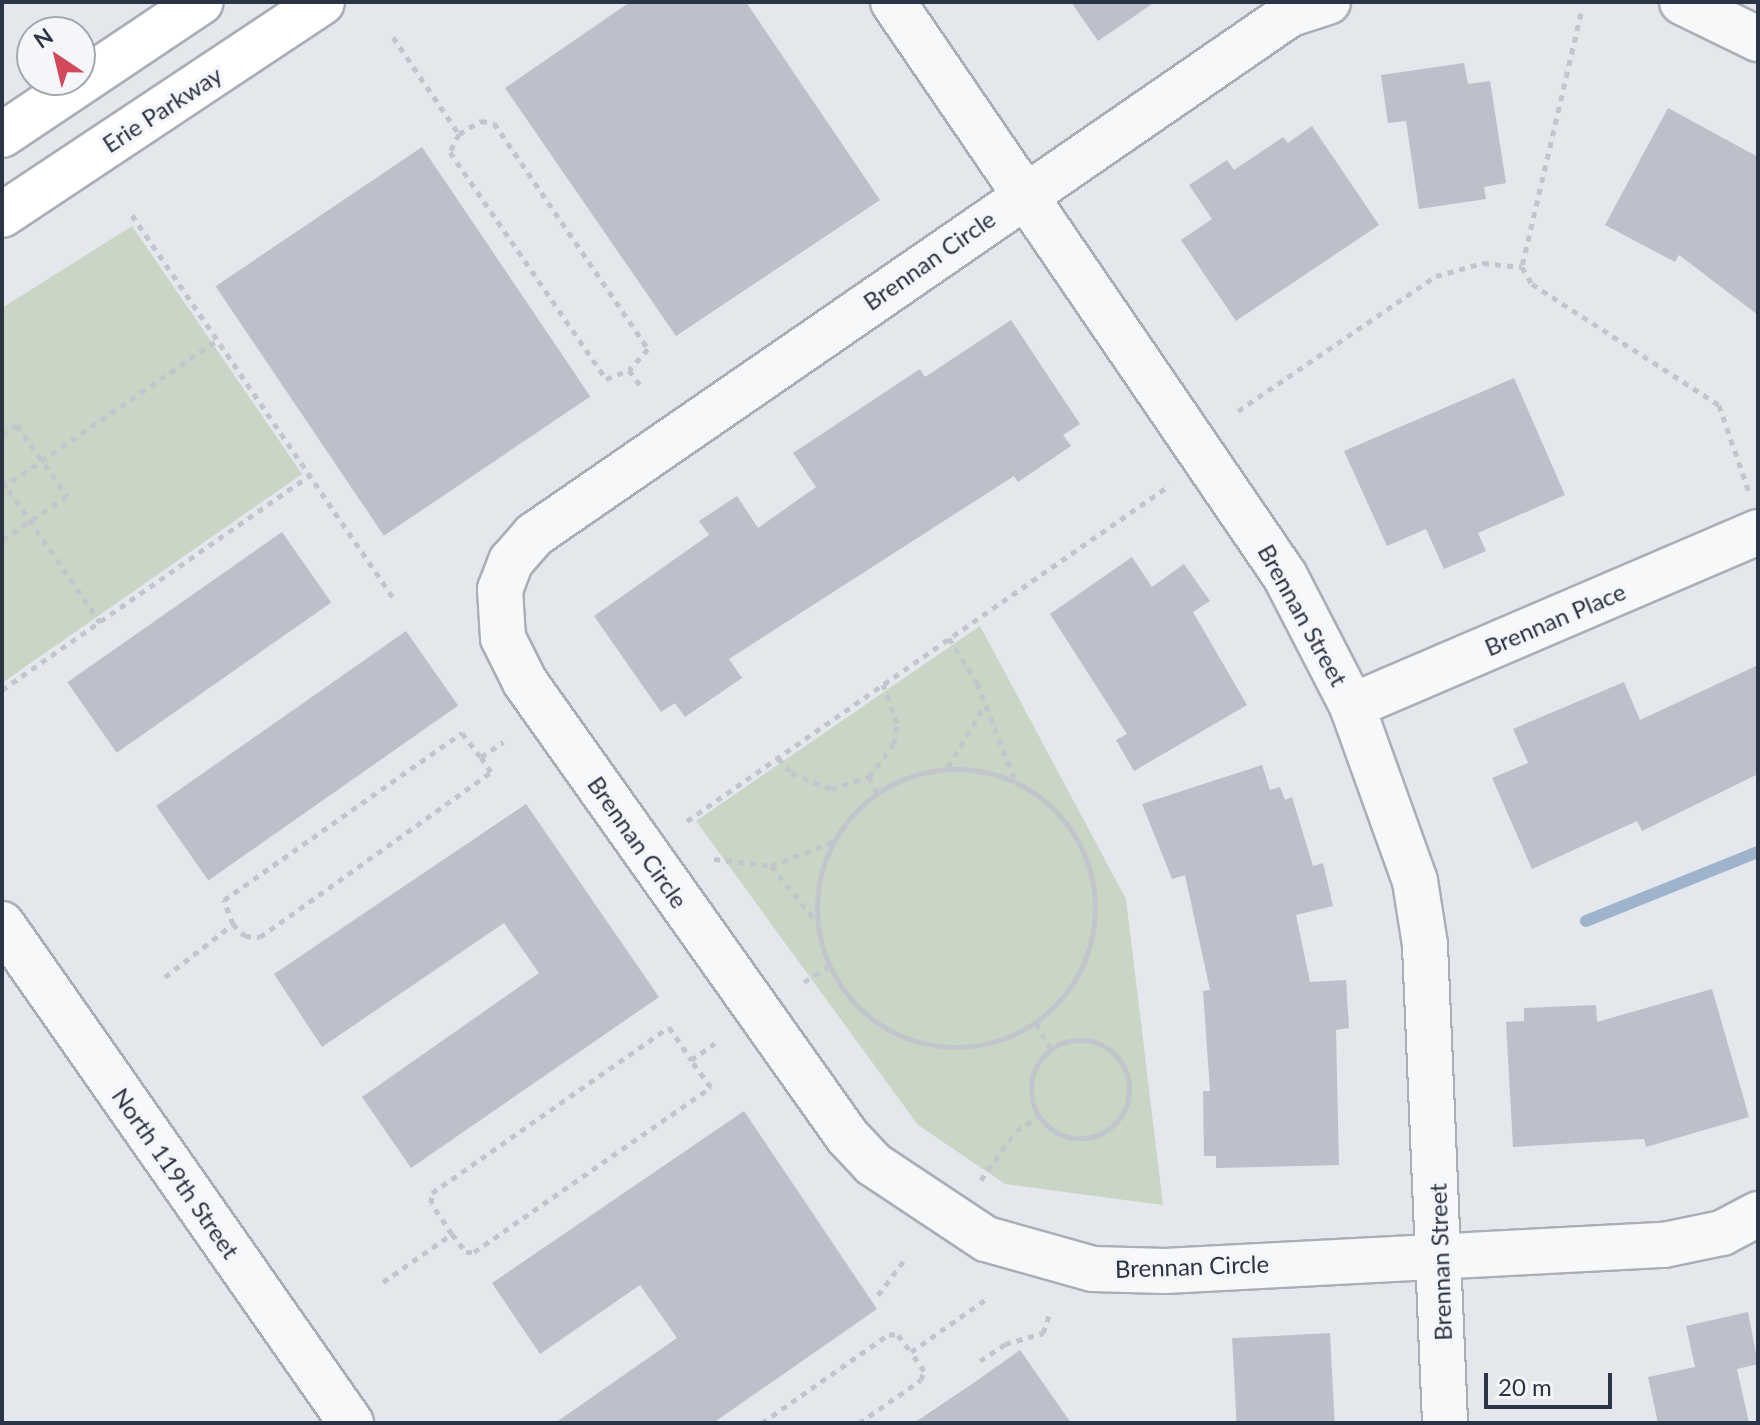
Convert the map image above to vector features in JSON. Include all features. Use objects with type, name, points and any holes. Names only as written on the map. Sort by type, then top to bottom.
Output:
[{"type":"main road","points":[[2,135],[201,2]]},
{"type":"main road","name":"Erie Parkway","points":[[2,215],[322,2]]},
{"type":"street","name":"Brennan Street","points":[[893,2],[1285,576],[1352,706],[1415,881],[1433,1033],[1445,1423]]},
{"type":"street","name":"Brennan Circle","points":[[1328,2],[1290,14],[534,535],[511,561],[500,589],[503,638],[525,682],[847,1136],[873,1164],[973,1230],[1093,1269],[1165,1271],[1439,1254],[1664,1245],[1722,1233],[1758,1214]]},
{"type":"street","points":[[1682,2],[1758,39]]},
{"type":"street","name":"Brennan Place","points":[[1352,706],[1754,512]]},
{"type":"street","name":"North 119th Street","points":[[2,924],[351,1423]]},
{"type":"path","points":[[1581,13],[1522,267],[1532,284],[1719,405],[1754,512]]},
{"type":"path","points":[[393,37],[459,134]]},
{"type":"path","points":[[481,121],[494,123],[648,349],[629,370],[606,379],[450,152],[459,134],[481,121]]},
{"type":"path","points":[[132,215],[395,600]]},
{"type":"path","points":[[1238,411],[1436,276],[1483,263],[1522,267]]},
{"type":"path","points":[[100,622],[3,485],[217,340]]},
{"type":"path","points":[[629,370],[642,388]]},
{"type":"path","points":[[2,435],[17,425],[67,496],[2,540]]},
{"type":"path","points":[[2,690],[310,475]]},
{"type":"path","points":[[687,821],[1175,482]]},
{"type":"path","points":[[949,638],[977,683],[1015,779],[1063,820],[1084,850],[1096,897],[1091,946],[1081,968],[1070,990],[1036,1023],[996,1043],[967,1047],[909,1041],[870,1020],[840,988],[818,924],[824,861],[835,841],[877,793],[948,767],[1015,779]]},
{"type":"path","points":[[778,758],[791,773],[831,789],[869,777],[894,744],[897,723],[883,684]]},
{"type":"path","points":[[948,767],[984,707]]},
{"type":"path","points":[[462,733],[491,772],[260,937],[245,936],[233,924],[224,900],[462,733]]},
{"type":"path","points":[[481,757],[503,742]]},
{"type":"path","points":[[869,777],[877,793]]},
{"type":"path","points":[[714,859],[771,866],[835,841]]},
{"type":"path","points":[[771,866],[818,924]]},
{"type":"path","points":[[165,977],[233,924]]},
{"type":"path","points":[[804,982],[830,966]]},
{"type":"path","points":[[1036,1023],[1051,1049]]},
{"type":"path","points":[[669,1027],[711,1087],[474,1252],[466,1252],[452,1234],[431,1203],[432,1193],[669,1027]]},
{"type":"path","points":[[1080,1040],[1109,1049],[1127,1074],[1129,1090],[1119,1118],[1093,1136],[1059,1133],[1040,1116],[1032,1077],[1051,1049],[1080,1040]]},
{"type":"path","points":[[691,1060],[715,1043]]},
{"type":"path","points":[[981,1180],[1016,1131],[1040,1116]]},
{"type":"path","points":[[383,1282],[452,1234]]},
{"type":"path","points":[[878,1295],[905,1259]]},
{"type":"path","points":[[911,1352],[989,1297]]},
{"type":"path","points":[[980,1361],[1005,1344],[1043,1333],[1050,1313]]},
{"type":"path","points":[[762,1423],[889,1334],[898,1335],[924,1371],[921,1380],[859,1423]]},
{"type":"green space","points":[[132,226],[302,474],[2,683],[2,308]]},
{"type":"green space","points":[[980,626],[1126,899],[1163,1205],[1005,1184],[918,1125],[696,821]]},
{"type":"building","points":[[630,2],[746,2],[880,200],[676,336],[505,88]]},
{"type":"building","points":[[1071,2],[1155,2],[1098,41]]},
{"type":"building","points":[[1464,63],[1468,84],[1490,81],[1506,183],[1484,187],[1486,199],[1419,209],[1406,121],[1388,123],[1381,75]]},
{"type":"building","points":[[1668,108],[1758,157],[1758,315],[1679,255],[1675,262],[1605,225]]},
{"type":"building","points":[[1312,126],[1379,225],[1236,321],[1181,240],[1212,219],[1189,185],[1227,160],[1234,170],[1283,137],[1288,143]]},
{"type":"building","points":[[422,147],[590,397],[384,536],[216,286]]},
{"type":"building","points":[[1011,320],[1080,424],[1063,435],[1071,446],[1018,482],[1014,476],[729,659],[742,678],[685,717],[675,703],[661,712],[594,616],[709,535],[699,521],[737,496],[758,528],[816,487],[793,453],[920,369],[925,377]]},
{"type":"building","points":[[1514,378],[1565,495],[1478,533],[1486,551],[1444,569],[1426,529],[1387,546],[1344,451]]},
{"type":"building","points":[[282,532],[331,602],[117,753],[67,682]]},
{"type":"building","points":[[1132,557],[1152,587],[1184,564],[1210,601],[1193,612],[1247,705],[1134,771],[1116,740],[1127,734],[1050,614]]},
{"type":"building","points":[[406,631],[458,706],[208,880],[156,806]]},
{"type":"building","points":[[1758,665],[1758,774],[1642,831],[1637,821],[1532,869],[1492,778],[1528,763],[1513,729],[1624,682],[1640,720]]},
{"type":"building","points":[[1262,765],[1270,790],[1280,787],[1285,800],[1292,797],[1313,866],[1323,863],[1333,906],[1296,915],[1310,982],[1346,980],[1349,1028],[1336,1030],[1339,1165],[1216,1168],[1216,1156],[1204,1156],[1203,1091],[1210,1091],[1203,991],[1210,990],[1185,875],[1172,879],[1142,804]]},
{"type":"building","points":[[526,804],[659,997],[411,1168],[362,1097],[539,973],[504,923],[322,1047],[274,974]]},
{"type":"building","points":[[1712,989],[1749,1117],[1646,1147],[1644,1139],[1513,1147],[1506,1022],[1524,1021],[1524,1008],[1596,1005],[1597,1022]]},
{"type":"building","points":[[744,1111],[877,1309],[713,1423],[555,1423],[677,1338],[640,1285],[540,1354],[492,1283]]},
{"type":"building","points":[[1748,1312],[1758,1364],[1737,1369],[1749,1423],[1658,1423],[1648,1377],[1695,1367],[1686,1326]]},
{"type":"building","points":[[1330,1333],[1335,1423],[1237,1423],[1232,1338]]},
{"type":"building","points":[[1020,1350],[1071,1423],[914,1423],[972,1384]]},
{"type":"waterway","points":[[1586,921],[1758,852]]}]
